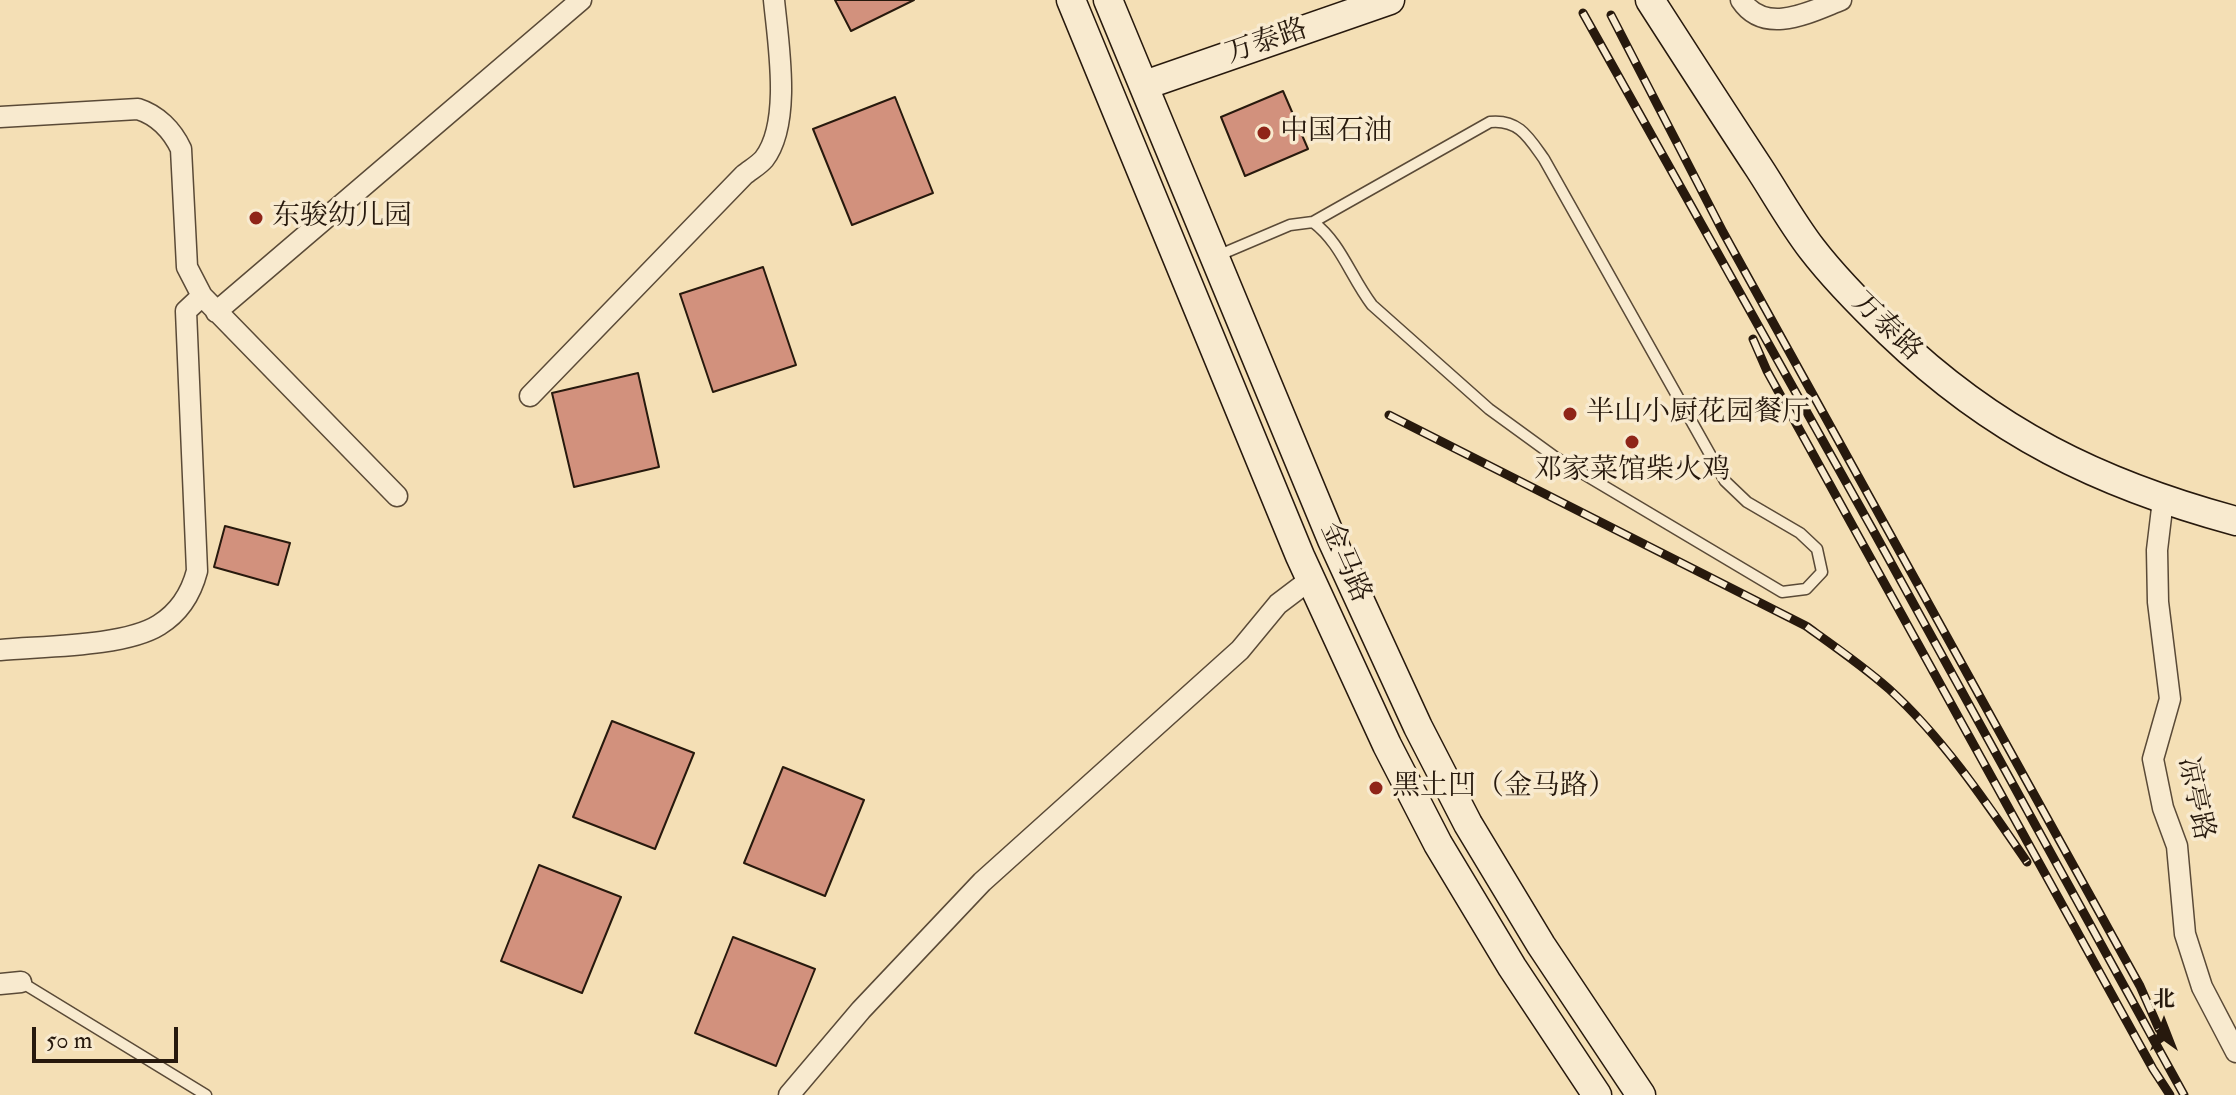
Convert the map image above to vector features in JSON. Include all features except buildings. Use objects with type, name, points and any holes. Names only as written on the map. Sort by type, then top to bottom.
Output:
[{"type":"main road","name":"金马路","points":[[1071,0],[1311,579],[1387,745],[1438,844],[1512,967],[1597,1095]]},
{"type":"main road","name":"金马路","points":[[1108,0],[1332,540],[1418,727],[1468,824],[1541,945],[1641,1095]]},
{"type":"main road","name":"万泰路","points":[[1140,76],[1338,0]]},
{"type":"main road","name":"万泰路","points":[[1140,76],[1390,0]]},
{"type":"main road","name":"万泰路","points":[[1650,0],[1811,248],[1852,296],[1922,363],[1969,402],[2023,437],[2078,465],[2163,500],[2236,521]]},
{"type":"main road","name":"万泰路","points":[[1667,0],[1822,240],[1862,286],[1931,352],[2004,408],[2084,452],[2177,490],[2236,506]]},
{"type":"street","points":[[216,312],[581,0]]},
{"type":"street","points":[[530,396],[744,175],[764,159],[774,136],[780,109],[781,77],[774,0]]},
{"type":"street","points":[[1741,0],[1746,8],[1765,18],[1787,20],[1841,0]]},
{"type":"street","points":[[0,117],[138,109],[149,112],[174,134],[181,149],[187,267],[202,296],[397,496]]},
{"type":"street","points":[[0,650],[131,636],[158,626],[179,609],[192,590],[197,571],[186,311],[202,296]]},
{"type":"street","name":"凉亭路","points":[[2163,500],[2157,550],[2158,602],[2170,699],[2153,759],[2163,808],[2177,846],[2185,934],[2202,987],[2236,1052]]},
{"type":"street","points":[[789,1095],[861,1010],[982,882],[1240,650],[1278,604],[1311,579]]},
{"type":"street","points":[[0,984],[21,982]]},
{"type":"lane","points":[[1216,256],[1290,225],[1313,222],[1490,122],[1513,123],[1523,130],[1544,159],[1725,481],[1747,502],[1800,533],[1817,549],[1822,572],[1806,589],[1782,592],[1555,457],[1489,409],[1372,305],[1357,285],[1331,236],[1313,222]]},
{"type":"lane","points":[[21,982],[206,1095]]},
{"type":"railway","points":[[1583,13],[2184,1095]]},
{"type":"railway","points":[[1611,15],[1723,232],[2140,986],[2159,1029]]},
{"type":"railway","points":[[1753,339],[1767,371],[2170,1095]]},
{"type":"railway","points":[[1389,415],[1806,626],[1869,672],[1928,728],[1963,771],[2027,862]]},
{"type":"place","name":"中国石油","points":[[1264,133]]},
{"type":"place","name":"东骏幼儿园","points":[[256,218]]},
{"type":"place","name":"半山小厨花园餐厅","points":[[1570,414]]},
{"type":"place","name":"邓家菜馆柴火鸡","points":[[1632,442]]},
{"type":"place","name":"黑土凹（金马路）","points":[[1376,788]]}]
